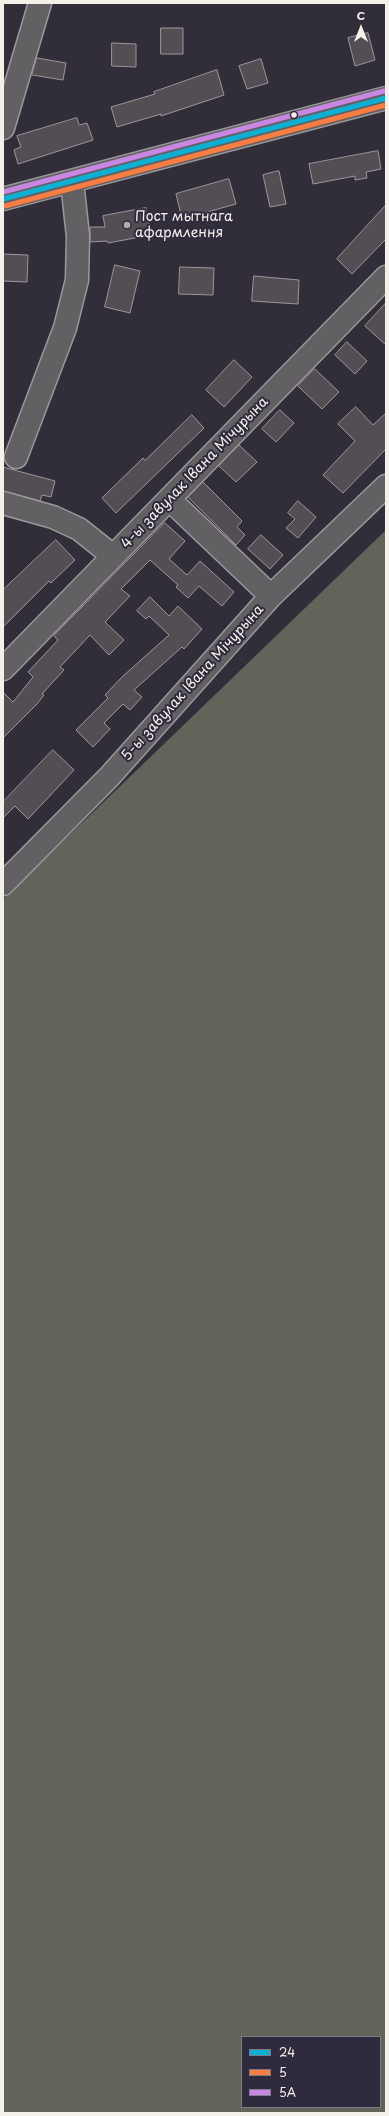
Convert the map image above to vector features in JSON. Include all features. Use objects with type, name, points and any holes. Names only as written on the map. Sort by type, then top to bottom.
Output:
[{"type":"street","points":[[3,128],[40,3]]},
{"type":"street","points":[[3,199],[386,98]]},
{"type":"street","points":[[16,457],[65,328],[77,280],[78,236],[72,182]]},
{"type":"street","name":"4-ы завулак Івана Мічурына","points":[[3,669],[386,277]]},
{"type":"street","name":"5-ы завулак Івана Мічурына","points":[[3,884],[109,777],[272,596],[386,486]]},
{"type":"street","points":[[169,499],[272,596]]},
{"type":"street","points":[[3,503],[53,517],[79,529],[113,556]]},
{"type":"shaded area","points":[[386,530],[386,2113],[3,2113],[3,899]]},
{"type":"building","points":[[161,28],[183,28],[183,54],[161,54]]},
{"type":"building","points":[[368,33],[375,60],[355,66],[348,38]]},
{"type":"building","points":[[112,43],[136,44],[136,67],[112,66]]},
{"type":"building","points":[[37,58],[66,63],[63,80],[32,75]]},
{"type":"building","points":[[261,59],[268,83],[247,89],[239,66]]},
{"type":"building","points":[[217,70],[224,95],[161,116],[161,114],[117,127],[111,107],[155,94],[154,92]]},
{"type":"building","points":[[77,118],[79,125],[87,123],[93,140],[18,164],[14,150],[21,147],[17,136]]},
{"type":"building","points":[[378,151],[381,169],[366,172],[367,178],[355,180],[355,176],[313,184],[309,164]]},
{"type":"building","points":[[279,171],[286,204],[270,207],[263,175]]},
{"type":"building","points":[[229,179],[236,204],[182,219],[176,194]]},
{"type":"building","points":[[386,205],[386,239],[352,274],[337,259]]},
{"type":"building","name":"Пост мытнага афармлення","points":[[146,208],[151,235],[108,243],[107,241],[90,242],[90,227],[105,227],[103,216]]},
{"type":"building","points":[[3,254],[28,255],[27,282],[3,281]]},
{"type":"building","points":[[115,265],[140,271],[130,313],[105,307]]},
{"type":"building","points":[[180,267],[214,268],[213,295],[179,294]]},
{"type":"building","points":[[254,276],[299,280],[298,304],[252,301]]},
{"type":"building","points":[[386,303],[386,345],[365,326]]},
{"type":"building","points":[[347,342],[367,361],[355,374],[335,355]]},
{"type":"building","points":[[234,360],[252,377],[224,407],[206,390]]},
{"type":"building","points":[[315,369],[339,392],[322,409],[298,386]]},
{"type":"building","points":[[356,407],[373,425],[386,413],[386,449],[343,493],[323,475],[355,441],[338,424]]},
{"type":"building","points":[[280,410],[294,423],[276,442],[262,429]]},
{"type":"building","points":[[192,415],[204,428],[116,513],[102,498],[143,458],[145,460]]},
{"type":"building","points":[[239,445],[257,462],[236,482],[219,466]]},
{"type":"building","points":[[3,467],[55,481],[51,497],[42,495],[40,501],[3,491]]},
{"type":"building","points":[[203,482],[242,521],[237,527],[245,535],[236,545],[188,497]]},
{"type":"building","points":[[298,501],[316,517],[298,538],[286,528],[295,519],[288,513]]},
{"type":"building","points":[[165,523],[185,541],[169,559],[187,575],[200,561],[234,592],[222,606],[199,586],[188,598],[176,587],[178,585],[150,560],[121,589],[130,596],[105,622],[124,640],[109,655],[90,635],[60,667],[64,670],[42,694],[44,695],[37,704],[3,738],[3,692],[13,702],[33,677],[28,672],[58,640],[54,636]]},
{"type":"building","points":[[261,535],[283,555],[270,569],[248,549]]},
{"type":"building","points":[[56,540],[75,560],[51,583],[49,581],[3,627],[3,590]]},
{"type":"building","points":[[150,597],[169,616],[178,606],[202,629],[184,649],[182,647],[134,690],[142,697],[130,710],[123,704],[104,723],[110,729],[93,747],[76,730],[108,698],[105,695],[122,677],[169,635],[149,616],[146,619],[137,611]]},
{"type":"building","points":[[53,750],[74,770],[28,819],[15,806],[3,818],[3,802]]},
{"type":"transit line","name":"5А","points":[[3,192],[384,91]]},
{"type":"transit line","name":"24","points":[[3,199],[386,98]]},
{"type":"transit line","name":"5","points":[[5,206],[386,105]]},
{"type":"place","name":"Пост мытнага афармлення","points":[[127,225]]}]
